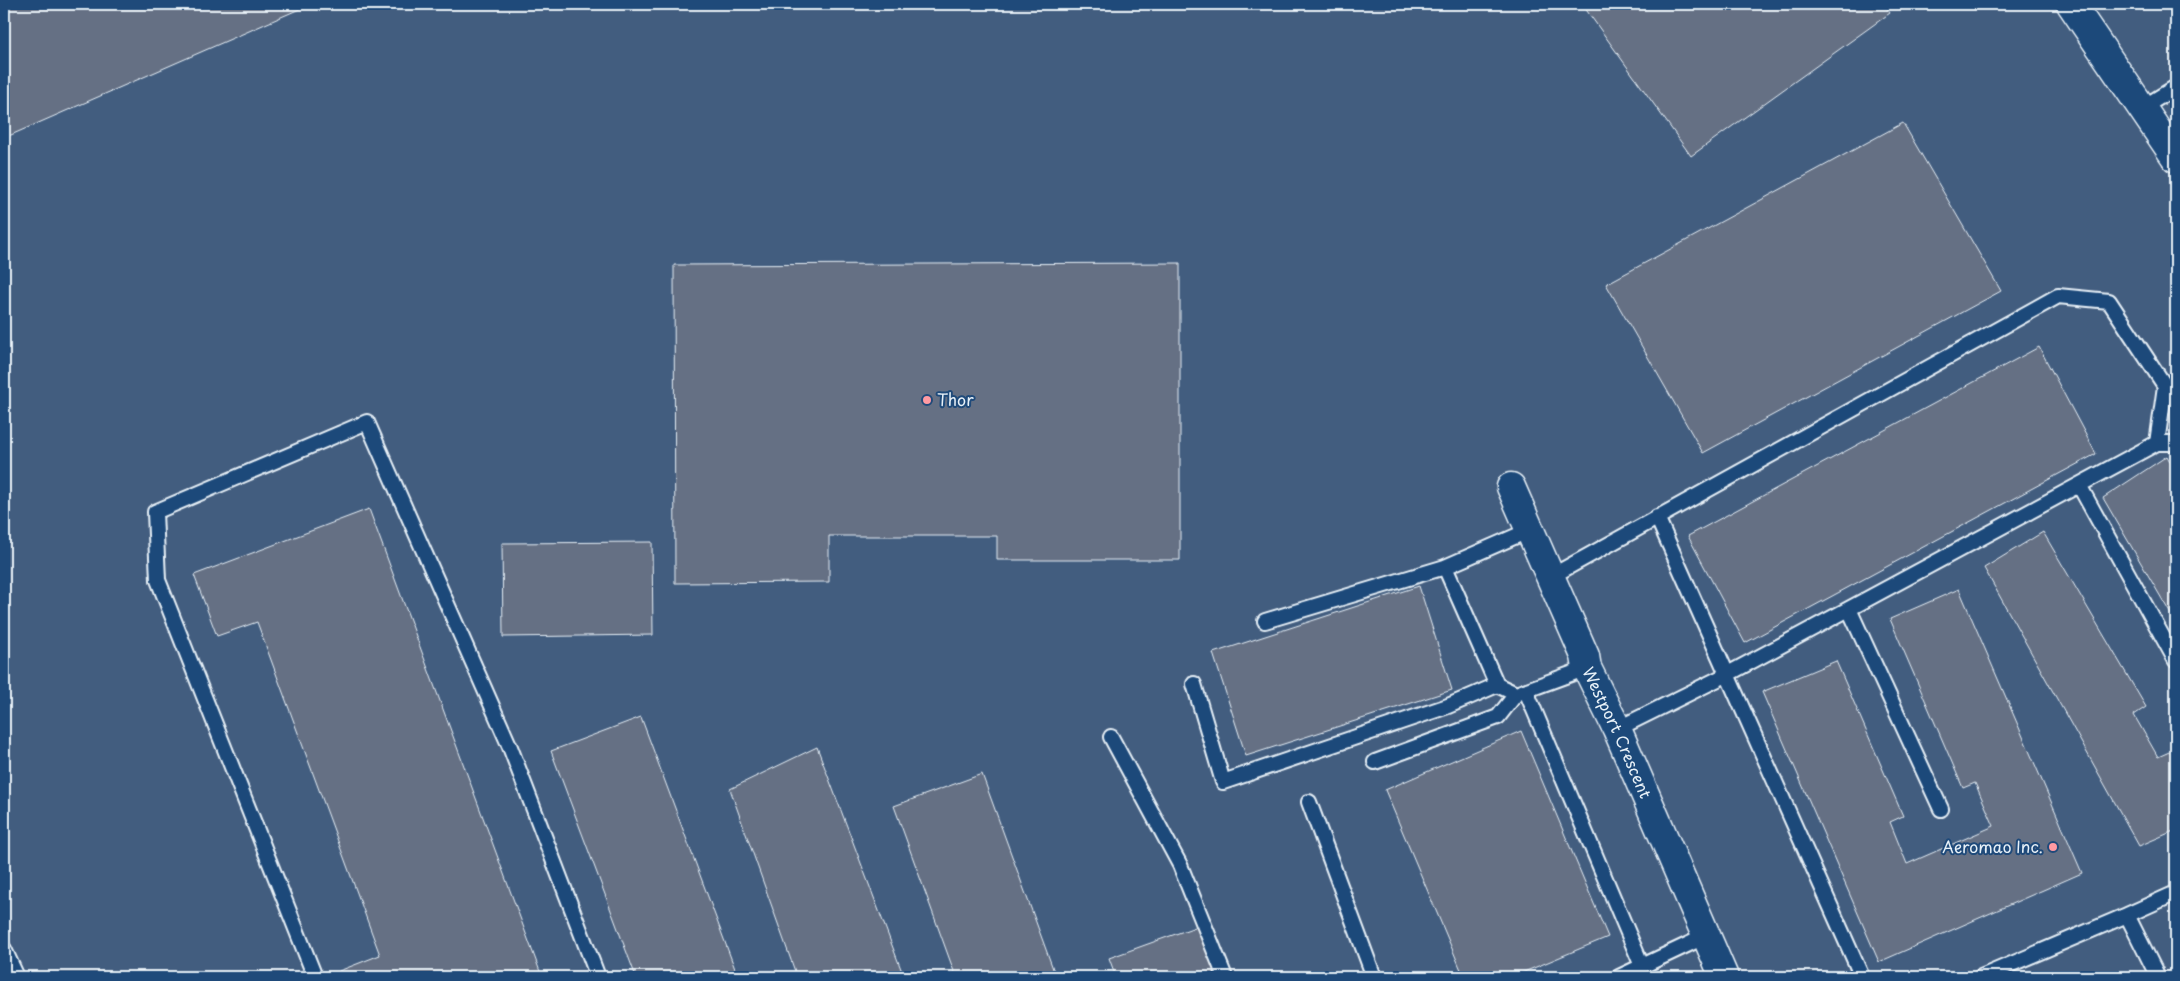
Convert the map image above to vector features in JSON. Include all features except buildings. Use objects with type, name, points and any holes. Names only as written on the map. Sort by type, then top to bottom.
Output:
[{"type":"street","points":[[2071,4],[2176,158]]},
{"type":"street","name":"Westport Crescent","points":[[1511,487],[1585,656],[1587,668],[1617,729],[1724,977]]},
{"type":"lane","points":[[2142,108],[2176,87]]},
{"type":"lane","points":[[1550,577],[2058,296],[2109,302],[2166,386],[2157,444]]},
{"type":"lane","points":[[315,977],[158,580],[155,512],[366,422],[510,747],[598,977]]},
{"type":"lane","points":[[1617,729],[1726,675],[2157,444],[2176,443]]},
{"type":"lane","points":[[2079,485],[2176,660]]},
{"type":"lane","points":[[1657,518],[1862,977]]},
{"type":"lane","points":[[1265,621],[1445,566],[1530,530]]},
{"type":"lane","points":[[1445,566],[1496,685]]},
{"type":"lane","points":[[1849,609],[1941,809]]},
{"type":"lane","points":[[1375,762],[1498,717],[1521,693],[1587,668]]},
{"type":"lane","points":[[1194,684],[1223,782],[1448,706],[1496,685],[1521,693],[1642,966]]},
{"type":"lane","points":[[1111,737],[1180,865],[1225,977]]},
{"type":"lane","points":[[1309,802],[1374,977]]},
{"type":"lane","points":[[1981,977],[2176,894]]},
{"type":"lane","points":[[2127,915],[2158,977]]},
{"type":"lane","points":[[1620,977],[1706,936]]},
{"type":"lane","points":[[4,950],[17,977]]},
{"type":"shaded area","points":[[4,4],[2176,4],[2176,977],[4,977]]},
{"type":"place","name":"Thor","points":[[927,400]]},
{"type":"place","name":"Aeromao Inc.","points":[[2053,847]]}]
